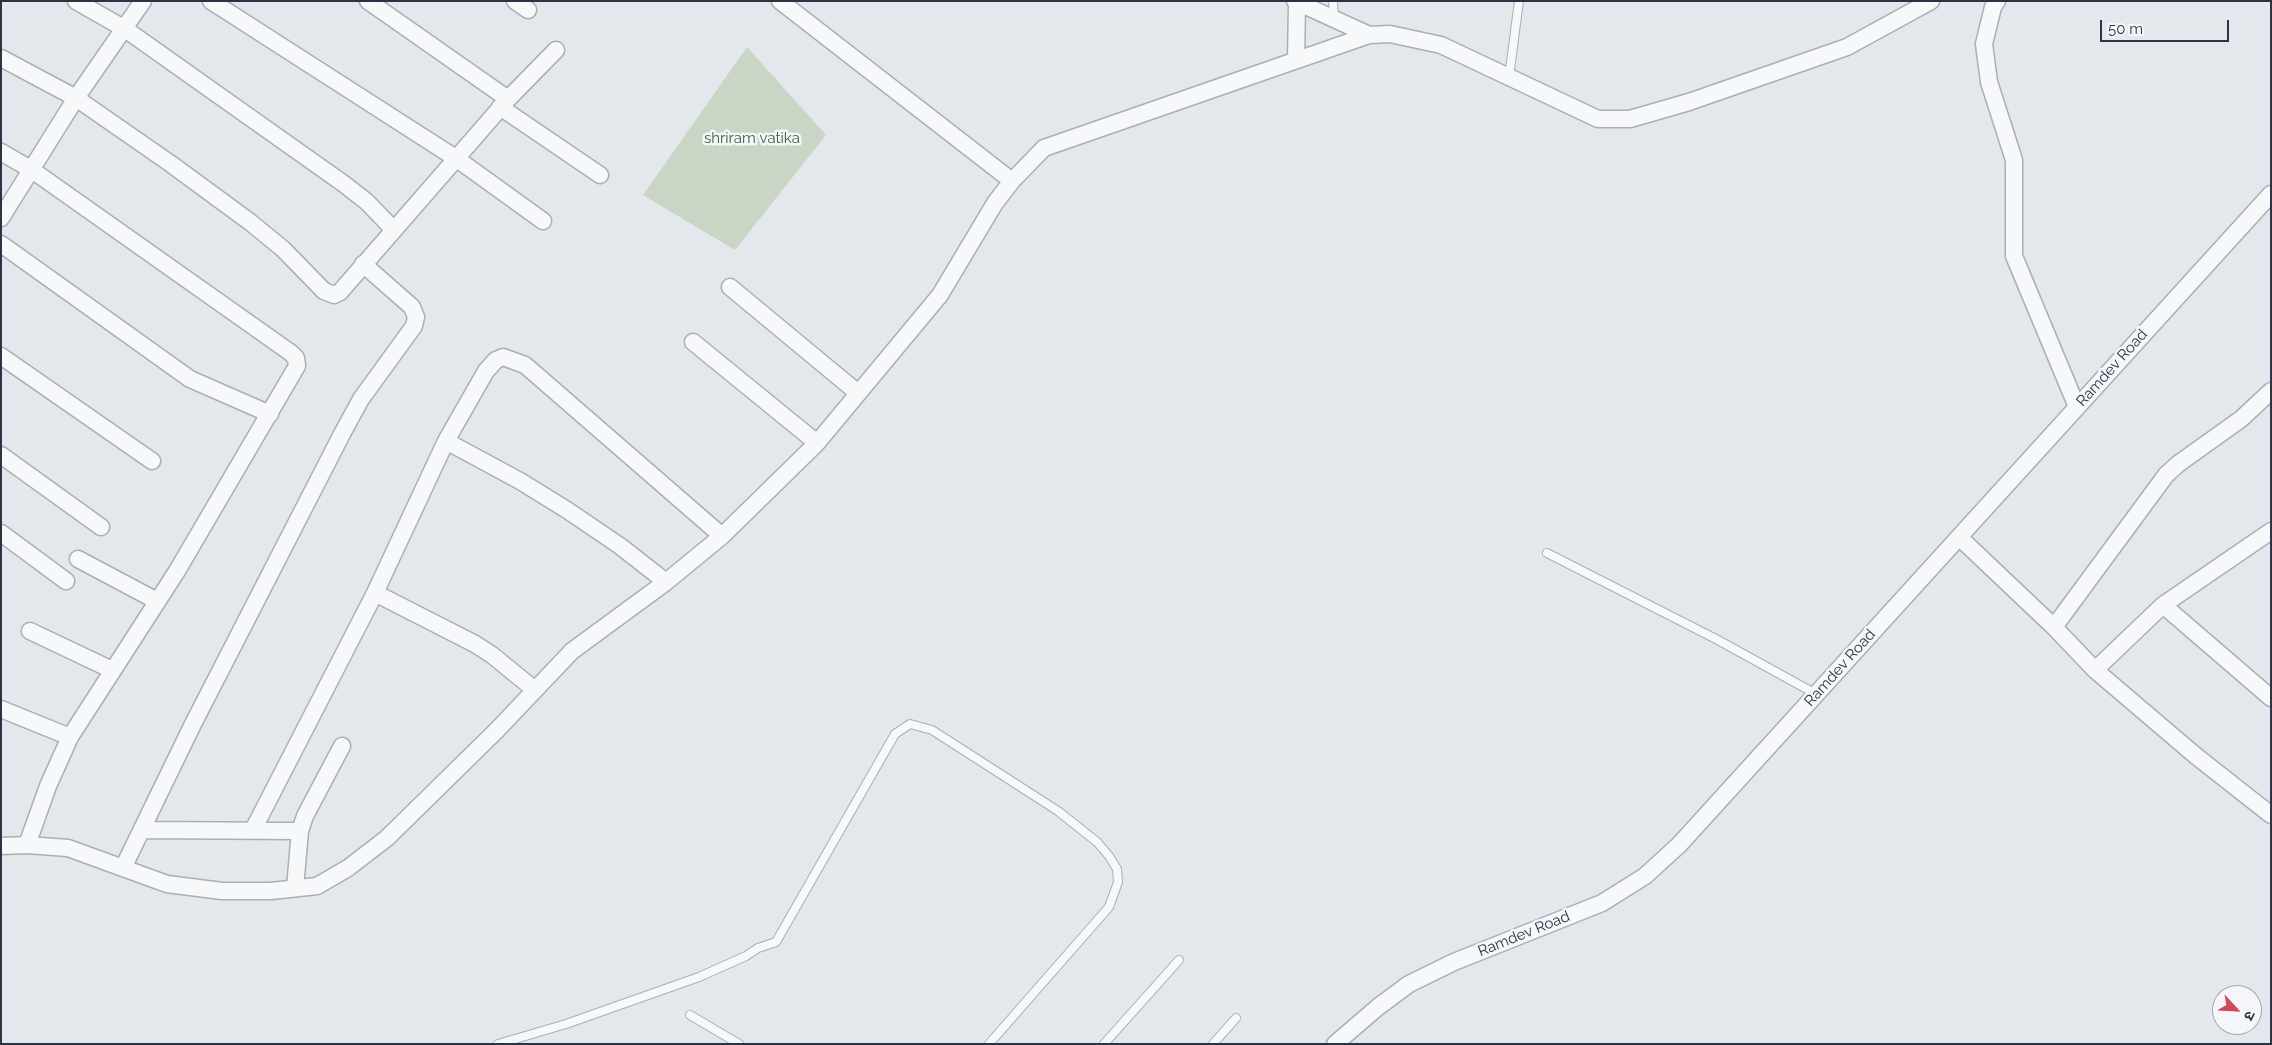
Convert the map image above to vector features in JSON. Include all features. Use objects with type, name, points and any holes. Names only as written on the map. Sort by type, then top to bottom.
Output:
[{"type":"street","points":[[76,1],[125,29],[344,184],[367,202],[393,229]]},
{"type":"street","points":[[1,218],[76,98],[143,1]]},
{"type":"street","points":[[211,1],[457,159],[543,221]]},
{"type":"street","points":[[368,1],[600,175]]},
{"type":"street","points":[[780,1],[1012,181]]},
{"type":"street","points":[[1,846],[27,845],[68,848],[167,884],[222,891],[271,891],[317,886],[348,868],[387,838],[572,651],[666,582],[722,536],[816,444],[940,295],[995,203],[1012,181],[1044,148],[1369,35],[1390,34],[1441,45],[1598,119],[1630,119],[1690,102],[1847,47],[1931,1]]},
{"type":"street","points":[[1997,1],[1993,7],[1984,44],[1990,82],[2014,160],[2014,256],[2077,407]]},
{"type":"street","points":[[1296,60],[1296,2],[1369,35]]},
{"type":"street","points":[[1,58],[76,98],[250,222],[283,249],[329,294],[340,292],[504,103],[556,50]]},
{"type":"street","points":[[1,152],[32,170],[292,353],[296,358],[297,366],[177,571],[70,737],[48,786],[27,845]]},
{"type":"street","name":"Ramdev Road","points":[[1335,1044],[1378,1007],[1409,984],[1454,962],[1602,903],[1645,876],[1679,845],[2271,194]]},
{"type":"street","points":[[1,244],[190,379],[270,414]]},
{"type":"street","points":[[124,868],[193,724],[343,432],[361,399],[414,326],[416,317],[412,307],[364,264]]},
{"type":"street","points":[[730,287],[858,393]]},
{"type":"street","points":[[693,342],[816,444]]},
{"type":"street","points":[[1,356],[152,461]]},
{"type":"street","points":[[253,830],[375,593],[446,441],[496,360],[503,357],[525,366],[722,536]]},
{"type":"street","points":[[2054,628],[2166,475],[2178,464],[2241,419],[2271,391]]},
{"type":"street","points":[[446,441],[520,481],[567,510],[620,546],[666,582]]},
{"type":"street","points":[[1,455],[101,527]]},
{"type":"street","points":[[2095,670],[2163,605],[2271,531]]},
{"type":"street","points":[[1,533],[66,581]]},
{"type":"street","points":[[1959,537],[2095,670],[2196,756],[2271,815]]},
{"type":"street","points":[[78,559],[157,601]]},
{"type":"street","points":[[375,593],[476,644],[534,690]]},
{"type":"street","points":[[2163,605],[2268,693]]},
{"type":"street","points":[[30,631],[112,670]]},
{"type":"street","points":[[1,709],[70,737]]},
{"type":"street","points":[[295,888],[300,831],[305,816],[342,746]]},
{"type":"street","points":[[142,830],[300,831]]},
{"type":"lane","points":[[1333,1],[1334,20]]},
{"type":"lane","points":[[1510,77],[1519,1]]},
{"type":"lane","points":[[1547,553],[1716,639],[1816,694]]},
{"type":"lane","points":[[498,1044],[566,1024],[699,977],[746,956],[758,948],[776,942],[895,734],[910,724],[932,730],[1058,811],[1097,842],[1117,869],[1118,882],[1109,907],[989,1044]]},
{"type":"lane","points":[[1104,1044],[1180,960]]},
{"type":"lane","points":[[690,1015],[739,1044]]},
{"type":"lane","points":[[1213,1044],[1236,1018]]},
{"type":"green space","name":"shriram vatika","points":[[747,47],[826,135],[735,250],[643,195]]}]
